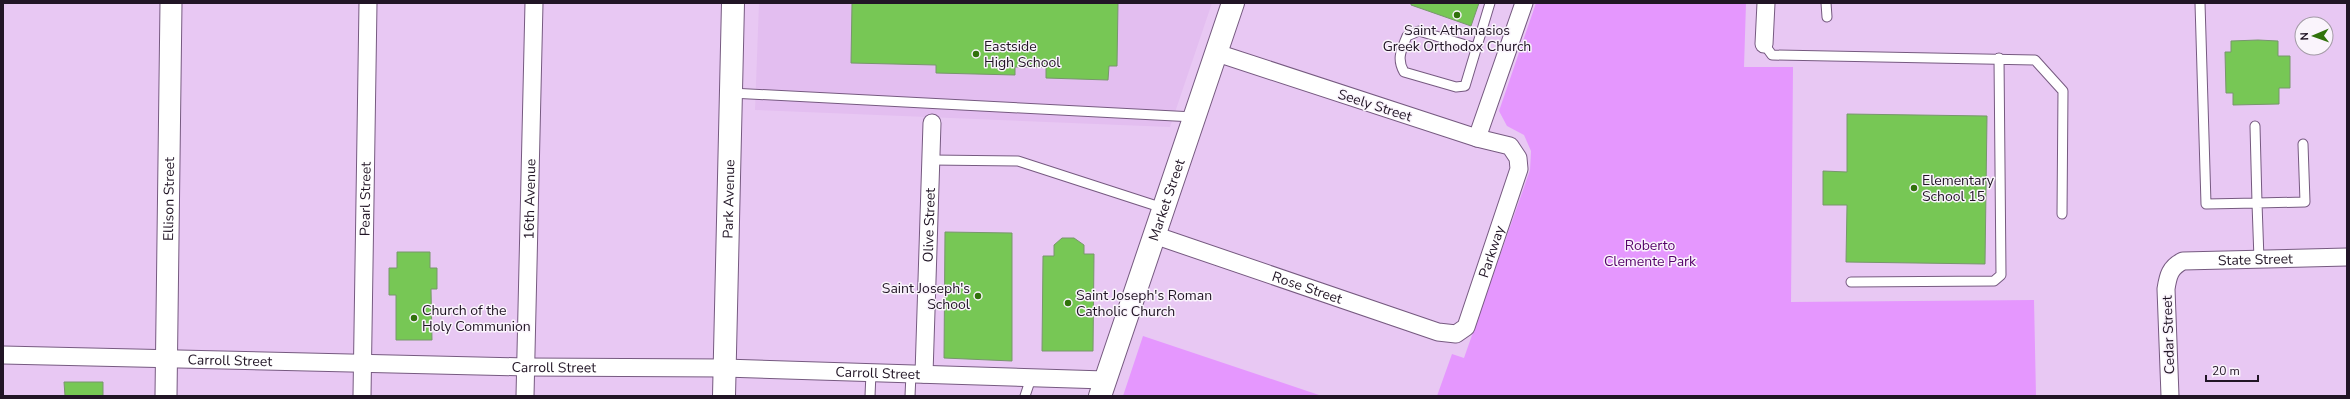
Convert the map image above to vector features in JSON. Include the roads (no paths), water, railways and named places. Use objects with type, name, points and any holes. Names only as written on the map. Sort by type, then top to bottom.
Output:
[{"type":"main road","name":"Park Avenue","points":[[724,396],[733,3]]},
{"type":"main road","name":"Market Street","points":[[1102,388],[1233,3]]},
{"type":"street","name":"Ellison Street","points":[[166,396],[171,3]]},
{"type":"street","name":"Pearl Street","points":[[362,396],[368,3]]},
{"type":"street","name":"16th Avenue","points":[[525,396],[534,3]]},
{"type":"street","points":[[1477,138],[1524,3]]},
{"type":"street","points":[[1764,44],[1766,3]]},
{"type":"street","name":"Seely Street","points":[[1216,53],[1477,138],[1510,146],[1518,158],[1519,169]]},
{"type":"street","name":"Olive Street","points":[[917,374],[931,160],[932,123]]},
{"type":"street","name":"Parkway","points":[[1462,332],[1466,327],[1519,169]]},
{"type":"street","name":"Rose Street","points":[[1154,236],[1438,332],[1456,334],[1462,332]]},
{"type":"street","name":"State Street","points":[[2168,274],[2176,265],[2183,261],[2347,257]]},
{"type":"street","name":"Cedar Street","points":[[2168,274],[2166,289],[2170,396]]},
{"type":"street","name":"Carroll Street","points":[[3,355],[167,357],[526,367],[724,368],[1030,378],[1102,388]]},
{"type":"lane","points":[[1476,48],[1419,30],[1408,36],[1400,55],[1400,64],[1404,72],[1456,87],[1465,86],[1490,3]]},
{"type":"lane","points":[[1826,3],[1827,17]]},
{"type":"lane","points":[[2200,3],[2206,204],[2305,202],[2303,144]]},
{"type":"lane","points":[[1764,44],[1772,55],[1999,58],[2035,60],[2063,91],[2062,214]]},
{"type":"lane","points":[[1851,282],[1994,281],[2002,275],[1999,58]]},
{"type":"lane","points":[[731,93],[1194,117]]},
{"type":"lane","points":[[2255,126],[2259,259]]},
{"type":"lane","points":[[931,160],[1018,161],[1089,186],[1163,208]]},
{"type":"lane","points":[[870,396],[871,373]]},
{"type":"lane","points":[[910,396],[917,374]]},
{"type":"lane","points":[[1025,396],[1030,378]]},
{"type":"place","name":"Saint Athanasios Greek Orthodox Church","points":[[1457,15]]},
{"type":"place","name":"Eastside High School","points":[[976,54]]},
{"type":"place","name":"Elementary School 15","points":[[1914,188]]},
{"type":"place","name":"Saint Joseph's School","points":[[978,296]]},
{"type":"place","name":"Saint Joseph's Roman Catholic Church","points":[[1068,303]]},
{"type":"place","name":"Church of the Holy Communion","points":[[414,318]]},
{"type":"park label","name":"Roberto Clemente Park","points":[[1650,254]]}]
